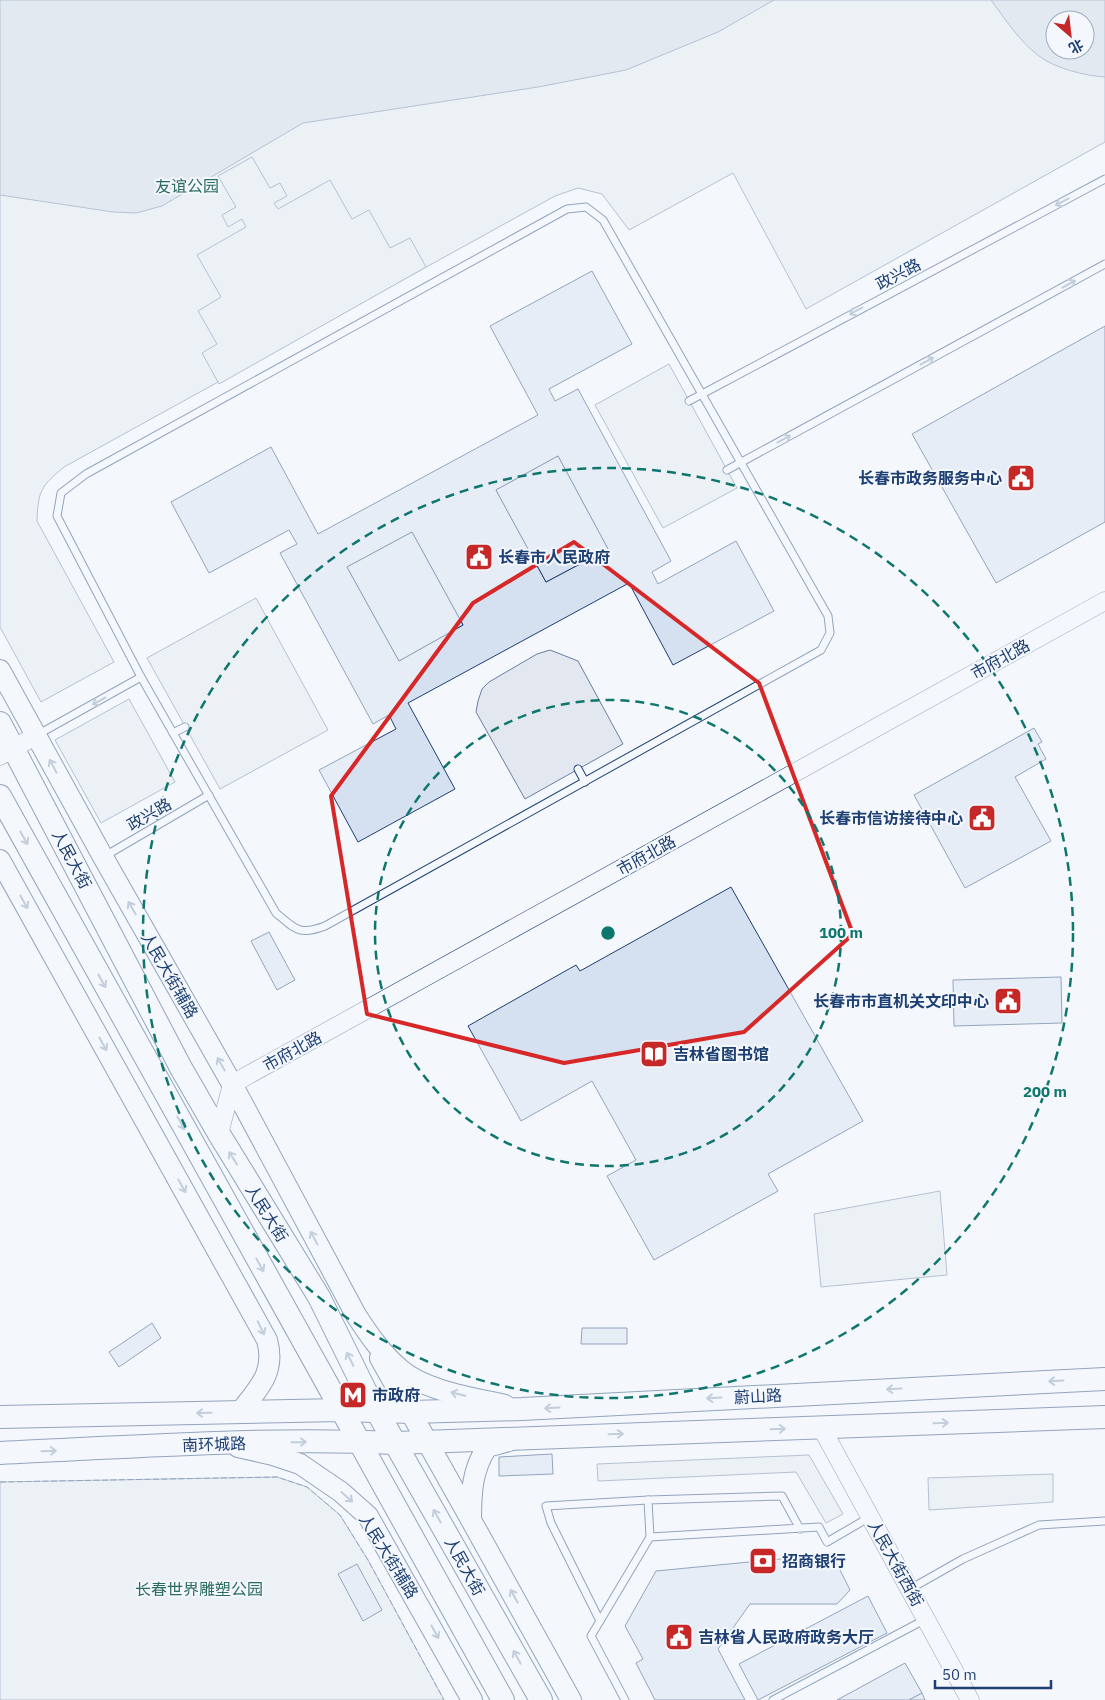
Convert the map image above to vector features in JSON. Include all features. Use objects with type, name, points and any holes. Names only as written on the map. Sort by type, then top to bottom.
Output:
[{"type":"main road","name":"人民大街辅路","points":[[0,670],[102,857],[232,1084],[356,1315]]},
{"type":"main road","name":"人民大街","points":[[0,723],[7,752],[181,1068],[219,1134],[319,1297],[376,1410],[540,1700]]},
{"type":"main road","name":"人民大街","points":[[0,796],[503,1700]]},
{"type":"main road","points":[[0,860],[267,1340],[271,1362],[263,1384],[240,1412]]},
{"type":"main road","points":[[356,1315],[381,1351],[402,1371],[437,1389],[522,1409]]},
{"type":"main road","points":[[356,1315],[571,1700]]},
{"type":"main road","name":"蔚山路","points":[[410,1412],[522,1409],[1105,1379]]},
{"type":"main road","name":"南环城路","points":[[0,1417],[340,1410],[410,1412]]},
{"type":"main road","name":"蔚山路","points":[[427,1442],[1105,1417]]},
{"type":"main road","points":[[471,1520],[471,1489],[478,1461],[487,1447],[527,1437]]},
{"type":"main road","name":"南环城路","points":[[0,1453],[206,1444],[427,1442]]},
{"type":"main road","name":"人民大街辅路","points":[[206,1444],[273,1455],[300,1464],[341,1492],[368,1516],[472,1700]]},
{"type":"street","name":"市府北路","points":[[232,1084],[1105,601]]},
{"type":"street","points":[[7,752],[37,736]]},
{"type":"street","points":[[219,1134],[232,1084]]},
{"type":"street","name":"人民大街西街","points":[[821,1428],[970,1700]]},
{"type":"lane","name":"政兴路","points":[[689,401],[1105,179]]},
{"type":"lane","points":[[586,207],[604,220],[703,392],[828,616],[830,633],[821,650],[333,922],[309,932],[296,930],[276,913],[141,677],[57,516],[61,493],[86,474],[567,209],[586,207]]},
{"type":"lane","points":[[727,470],[1105,264]]},
{"type":"lane","points":[[37,736],[141,677]]},
{"type":"lane","points":[[173,733],[185,727]]},
{"type":"lane","points":[[578,769],[585,782]]},
{"type":"lane","name":"政兴路","points":[[102,857],[209,795]]},
{"type":"lane","points":[[600,1621],[551,1523],[546,1506],[648,1500],[782,1496],[800,1529]]},
{"type":"lane","points":[[625,1700],[591,1636],[650,1537],[648,1500]]},
{"type":"lane","points":[[650,1537],[819,1528],[827,1542],[870,1517]]},
{"type":"lane","points":[[910,1589],[962,1559],[1039,1526],[1105,1521]]},
{"type":"lane","points":[[773,1700],[926,1619]]},
{"type":"highlighted area","points":[[574,542],[759,683],[853,934],[744,1032],[564,1063],[367,1014],[331,796],[473,603]]},
{"type":"green space","name":"友谊公园","points":[[0,0],[1105,0],[1105,142],[806,309],[733,173],[629,230],[602,194],[578,188],[555,196],[64,467],[50,479],[42,490],[38,503],[37,521],[114,662],[41,702],[0,627]]},
{"type":"green space","points":[[809,1455],[843,1514],[826,1523],[796,1472],[598,1481],[597,1464]]},
{"type":"green space","name":"长春世界雕塑公园","points":[[277,1477],[307,1487],[340,1515],[368,1560],[444,1700],[0,1700],[0,1482]]},
{"type":"shaded area","points":[[0,0],[774,0],[718,32],[626,70],[538,87],[303,123],[162,206],[136,213],[113,212],[0,195]]},
{"type":"shaded area","points":[[991,0],[1105,0],[1105,77],[1070,71],[1045,60],[1025,44]]},
{"type":"shaded area","points":[[252,157],[270,188],[280,183],[287,196],[274,203],[278,209],[330,180],[352,219],[369,210],[390,248],[410,238],[426,267],[219,384],[202,353],[217,344],[198,311],[221,297],[197,255],[246,227],[242,219],[228,227],[222,215],[236,207],[218,176]]},
{"type":"shaded area","points":[[669,364],[737,488],[663,528],[595,405]]},
{"type":"shaded area","points":[[256,598],[328,730],[220,789],[147,658]]},
{"type":"shaded area","points":[[550,650],[578,661],[623,744],[525,799],[476,712],[482,689],[489,682],[537,654]]},
{"type":"shaded area","points":[[129,699],[175,782],[101,823],[55,740]]},
{"type":"shaded area","points":[[940,1191],[947,1275],[821,1287],[814,1214]]},
{"type":"shaded area","points":[[1053,1474],[1053,1502],[929,1510],[928,1478]]},
{"type":"building","name":"长春市人民政府","points":[[592,271],[632,344],[549,389],[555,401],[578,389],[671,561],[652,572],[658,584],[736,541],[774,611],[673,665],[629,583],[408,703],[455,789],[358,842],[319,770],[396,729],[389,715],[373,724],[280,553],[297,544],[289,530],[209,573],[171,502],[271,447],[318,534],[538,415],[490,326]],"holes":[[[558,456],[608,549],[546,582],[496,490]],[[412,532],[463,625],[399,661],[347,567]]]},
{"type":"building","name":"长春市政务服务中心","points":[[1105,326],[1105,522],[996,583],[912,434]]},
{"type":"building","points":[[558,456],[608,549],[546,582],[496,490]]},
{"type":"building","points":[[412,532],[463,625],[399,661],[347,567]]},
{"type":"building","name":"长春市信访接待中心","points":[[1034,728],[1042,742],[1038,744],[1046,759],[1015,777],[1051,841],[965,888],[914,795]]},
{"type":"building","name":"吉林省图书馆","points":[[731,887],[863,1121],[768,1174],[778,1191],[654,1260],[607,1176],[636,1160],[592,1081],[521,1121],[468,1026],[576,965],[580,971]]},
{"type":"building","points":[[269,932],[295,980],[277,990],[251,941]]},
{"type":"building","name":"长春市市直机关文印中心","points":[[1061,977],[1062,1023],[954,1026],[953,980]]},
{"type":"building","points":[[152,1323],[161,1338],[119,1367],[109,1352]]},
{"type":"building","points":[[582,1328],[627,1328],[627,1344],[581,1344]]},
{"type":"building","points":[[552,1454],[553,1474],[499,1476],[499,1457]]},
{"type":"building","name":"吉林省人民政府政务大厅","points":[[832,1554],[850,1590],[837,1604],[750,1604],[718,1649],[745,1700],[655,1700],[636,1663],[643,1659],[625,1626],[656,1571]]},
{"type":"building","points":[[357,1564],[382,1610],[363,1621],[338,1574]]},
{"type":"building","points":[[868,1596],[887,1633],[758,1700],[739,1664]]},
{"type":"building","points":[[905,1663],[922,1693],[909,1700],[837,1700]]},
{"type":"building","points":[[922,1693],[925,1700],[909,1700]]},
{"type":"fence","points":[[0,1482],[277,1477],[307,1487],[340,1515],[368,1560],[444,1700]]},
{"type":"place","name":"长春市政务服务中心","points":[[1021,478]]},
{"type":"place","name":"长春市人民政府","points":[[479,557]]},
{"type":"place","name":"长春市信访接待中心","points":[[982,818]]},
{"type":"place","name":"长春市市直机关文印中心","points":[[1008,1001]]},
{"type":"place","name":"吉林省图书馆","points":[[654,1054]]},
{"type":"place","name":"市政府","points":[[353,1395]]},
{"type":"place","name":"招商银行","points":[[763,1561]]},
{"type":"place","name":"吉林省人民政府政务大厅","points":[[679,1637]]}]
